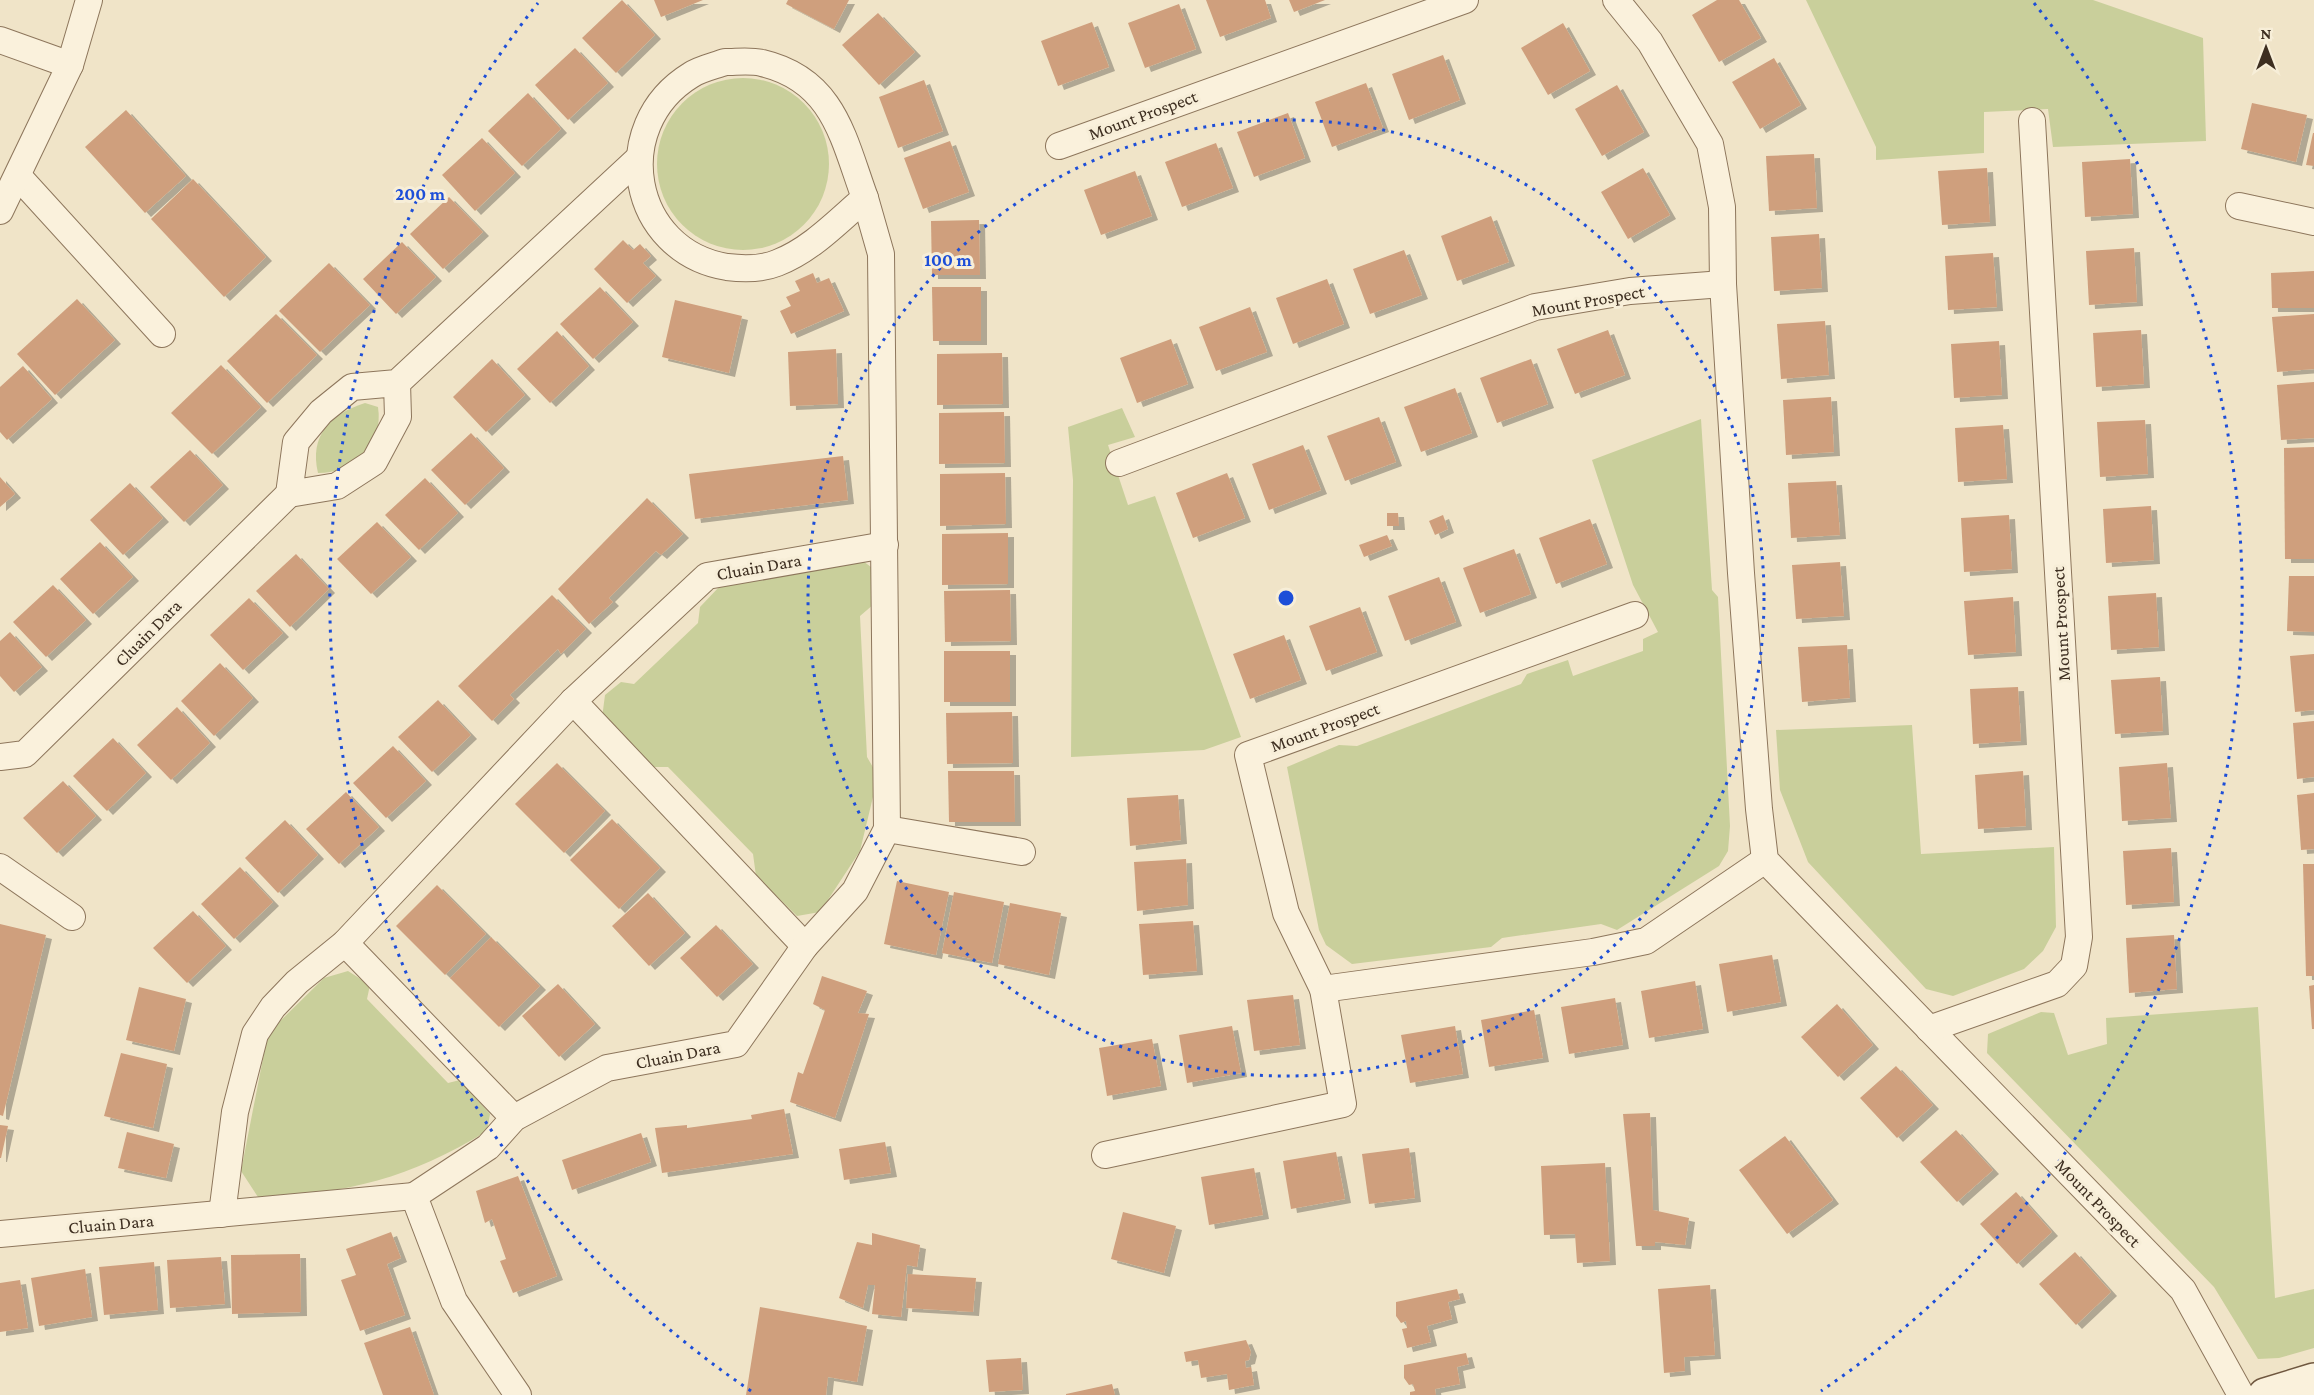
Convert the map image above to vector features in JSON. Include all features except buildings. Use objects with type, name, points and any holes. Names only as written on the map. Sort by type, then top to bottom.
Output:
[{"type":"street","points":[[0,211],[70,65],[89,0]]},
{"type":"street","name":"Mount Prospect","points":[[1059,146],[1465,0]]},
{"type":"street","points":[[1323,990],[1593,952],[1646,940],[1765,860],[1741,573],[1723,284],[1722,207],[1710,144],[1650,42],[1616,0]]},
{"type":"street","points":[[0,40],[70,65]]},
{"type":"street","name":"Cluain Dara","points":[[0,1234],[414,1196],[488,1147],[514,1118],[607,1068],[736,1044],[805,946],[855,891],[887,829],[880,254],[865,198],[839,124],[820,95],[793,73],[760,62],[725,62],[692,74],[664,96],[646,125],[638,159],[642,193],[656,223],[679,248],[709,264],[743,269],[776,264],[806,248],[865,198]]},
{"type":"street","name":"Mount Prospect","points":[[1929,1029],[2057,984],[2074,966],[2079,937],[2031,121]]},
{"type":"street","points":[[397,383],[398,417],[374,462],[336,486],[289,494],[296,442],[321,412],[352,387],[397,383],[638,159]]},
{"type":"street","points":[[18,176],[162,334]]},
{"type":"street","points":[[2239,206],[2314,222]]},
{"type":"street","name":"Mount Prospect","points":[[1119,463],[1535,307],[1630,291],[1723,284]]},
{"type":"street","name":"Cluain Dara","points":[[0,757],[25,754],[289,494]]},
{"type":"street","name":"Cluain Dara","points":[[222,1214],[235,1112],[255,1034],[273,1006],[297,982],[345,943],[573,700],[707,576],[885,545]]},
{"type":"street","name":"Mount Prospect","points":[[1105,1155],[1343,1104],[1323,990],[1286,913],[1248,755],[1635,615]]},
{"type":"street","points":[[573,700],[805,946]]},
{"type":"street","points":[[887,829],[1022,852]]},
{"type":"street","name":"Mount Prospect","points":[[1765,860],[2183,1290],[2241,1395]]},
{"type":"street","points":[[0,867],[72,917]]},
{"type":"street","points":[[345,943],[514,1118]]},
{"type":"street","points":[[414,1196],[454,1301],[518,1395]]},
{"type":"street","points":[[2265,1395],[2314,1380]]},
{"type":"green space","points":[[1806,0],[2093,0],[2203,38],[2206,141],[2053,147],[2048,109],[1984,112],[1984,153],[1876,160],[1876,147]]},
{"type":"green space","points":[[743,78],[776,85],[791,92],[804,103],[815,116],[822,131],[829,164],[822,197],[815,212],[804,225],[791,236],[776,243],[743,250],[710,243],[695,236],[682,225],[671,212],[664,197],[657,164],[664,131],[671,116],[682,103],[695,92],[710,85]]},
{"type":"green space","points":[[365,403],[378,407],[379,421],[371,445],[364,454],[343,468],[318,473],[317,448],[325,428],[342,413]]},
{"type":"green space","points":[[1122,408],[1135,437],[1108,445],[1128,505],[1155,496],[1241,737],[1204,750],[1071,757],[1073,480],[1068,427]]},
{"type":"green space","points":[[1701,419],[1712,590],[1718,597],[1730,826],[1728,851],[1719,866],[1617,930],[1601,924],[1502,938],[1491,947],[1352,964],[1326,945],[1319,930],[1287,767],[1339,745],[1357,746],[1521,684],[1527,674],[1568,660],[1573,676],[1643,651],[1643,639],[1658,632],[1633,585],[1592,460]]},
{"type":"green space","points":[[859,558],[871,567],[874,604],[860,616],[867,757],[878,776],[860,851],[820,912],[797,916],[756,876],[753,854],[668,767],[651,767],[602,718],[605,695],[621,682],[634,684],[698,623],[700,607],[719,587]]},
{"type":"green space","points":[[1912,725],[1921,854],[2054,847],[2056,927],[2043,951],[2024,969],[1953,996],[1926,989],[1808,862],[1780,790],[1776,730]]},
{"type":"green space","points":[[348,971],[370,985],[367,999],[448,1083],[460,1080],[490,1114],[487,1131],[431,1161],[377,1180],[321,1192],[258,1197],[241,1171],[268,1033],[324,978]]},
{"type":"green space","points":[[2258,1007],[2275,1298],[2314,1289],[2314,1348],[2279,1358],[2258,1359],[2214,1287],[1987,1053],[1988,1034],[2041,1012],[2054,1013],[2068,1055],[2107,1044],[2106,1018]]}]
